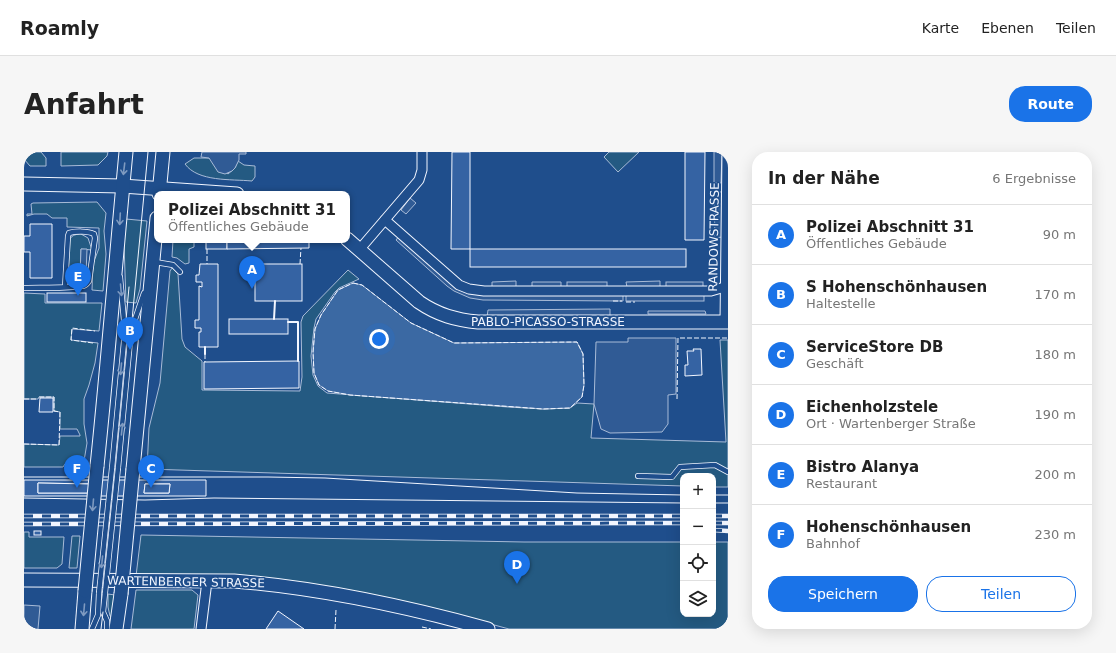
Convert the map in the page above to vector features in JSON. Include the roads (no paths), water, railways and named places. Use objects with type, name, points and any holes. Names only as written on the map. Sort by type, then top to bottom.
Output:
[{"type":"main road","points":[[82,629],[118,252],[122,186],[126,152]]},
{"type":"main road","points":[[24,184],[122,186],[160,191],[163,152]]},
{"type":"main road","name":"PABLO-PICASSO-STRASSE","points":[[350,242],[419,302],[446,317],[462,321],[726,322]]},
{"type":"main road","points":[[116,629],[121,594],[155,243]]},
{"type":"main road","name":"WARTENBERGER STRASSE","points":[[24,580],[234,581],[266,584],[318,591],[419,610],[488,629]]},
{"type":"street","points":[[359,250],[421,176],[422,152]]},
{"type":"street","name":"RANDOWSTRASSE","points":[[726,152],[726,322]]},
{"type":"street","points":[[385,220],[459,285],[469,289],[484,291],[711,291],[727,286]]},
{"type":"street","points":[[201,629],[207,582]]},
{"type":"lane","points":[[24,288],[65,287],[83,286],[87,284],[89,281],[95,238],[94,234],[69,233],[65,287]]},
{"type":"lane","points":[[92,629],[98,615],[125,331],[118,252]]},
{"type":"lane","points":[[107,629],[107,621],[103,612],[131,331],[153,266],[173,265],[180,272]]},
{"type":"lane","points":[[638,476],[672,478],[680,467],[715,466],[728,472]]},
{"type":"tram line","points":[[131,331],[148,152]]},
{"type":"tram line","points":[[125,331],[129,287]]},
{"type":"tram line","points":[[24,477],[325,478],[577,493],[680,495]]},
{"type":"tram line","points":[[716,495],[728,495]]},
{"type":"tram line","points":[[24,498],[145,500],[214,498],[680,503]]},
{"type":"tram line","points":[[716,503],[728,503]]},
{"type":"tram line","points":[[101,629],[103,612]]},
{"type":"railway","points":[[24,516],[680,516]]},
{"type":"railway","points":[[716,516],[728,516]]},
{"type":"railway","points":[[24,524],[680,523]]},
{"type":"railway","points":[[716,523],[728,523]]},
{"type":"railway","points":[[716,530],[728,531]]},
{"type":"place","name":"Polizei Abschnitt 31","points":[[252,289]]},
{"type":"place","name":"Bistro Alanya","points":[[78,296]]},
{"type":"place","name":"S Hohenschönhausen","points":[[130,350]]},
{"type":"place","name":"Hohenschönhausen","points":[[77,488]]},
{"type":"place","name":"ServiceStore DB","points":[[151,488]]},
{"type":"place","name":"Eichenholzstele","points":[[517,584]]}]
